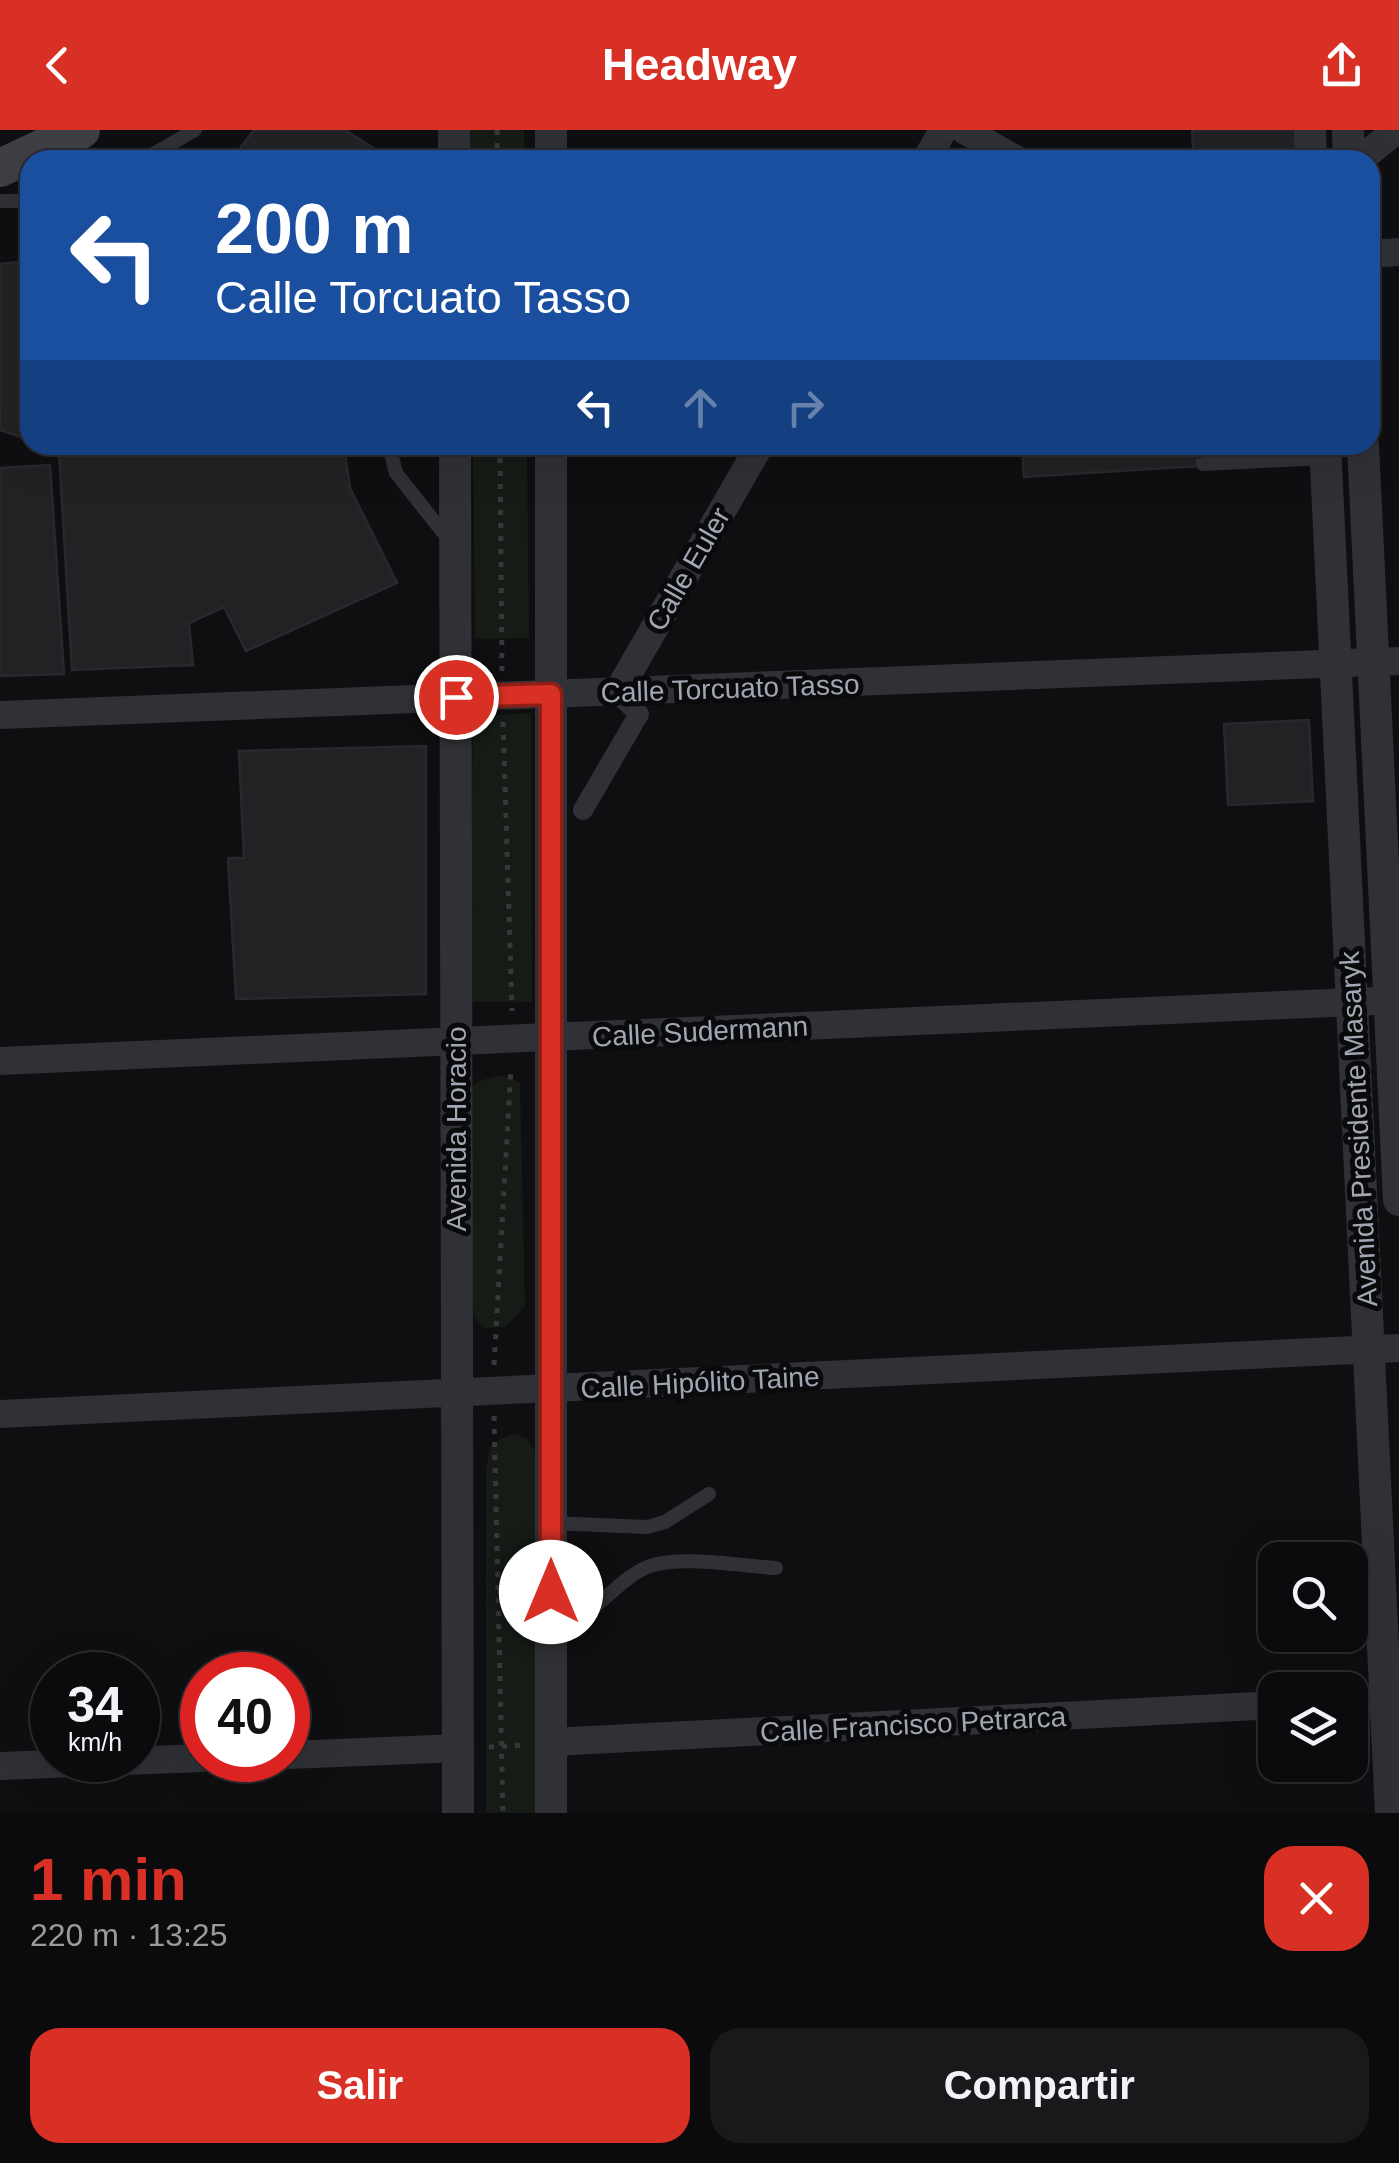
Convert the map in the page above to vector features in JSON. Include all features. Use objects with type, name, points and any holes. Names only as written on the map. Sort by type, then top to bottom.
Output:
[{"type":"main road","points":[[38,150],[81,130]]},
{"type":"street","points":[[964,130],[999,150]]},
{"type":"street","points":[[1372,150],[1397,130]]},
{"type":"street","name":"Avenida Horacio","points":[[455,455],[458,1813]]},
{"type":"street","points":[[551,455],[551,1813]]},
{"type":"street","name":"Calle Euler","points":[[616,693],[754,455]]},
{"type":"street","name":"Avenida Presidente Masaryk","points":[[1325,455],[1352,1002],[1384,1349],[1392,1699],[1390,1813]]},
{"type":"street","name":"Avenida Presidente Masaryk","points":[[1364,455],[1386,662],[1399,1200]]},
{"type":"street","name":"Calle Torcuato Tasso","points":[[0,715],[1386,662]]},
{"type":"street","points":[[582,810],[639,714],[616,693]]},
{"type":"street","name":"Calle Sudermann","points":[[0,1061],[1394,1000]]},
{"type":"street","name":"Calle Hipólito Taine","points":[[0,1414],[1384,1349]]},
{"type":"street","name":"Calle Francisco Petrarca","points":[[551,1742],[1258,1706]]},
{"type":"street","points":[[310,1754],[458,1748]]},
{"type":"street","points":[[0,1766],[180,1759]]},
{"type":"lane","points":[[160,150],[195,130]]},
{"type":"lane","points":[[392,455],[396,473],[455,547]]},
{"type":"lane","points":[[1203,464],[1287,455]]},
{"type":"lane","points":[[551,1523],[646,1527],[664,1522],[709,1494]]},
{"type":"lane","points":[[551,1626],[570,1625],[636,1572],[653,1564],[776,1568]]},
{"type":"path","points":[[500,455],[502,696],[512,1038],[493,1391],[503,1813]]},
{"type":"path","points":[[458,1748],[551,1742]]},
{"type":"shaded area","points":[[470,130],[524,130],[524,150],[470,150]]},
{"type":"shaded area","points":[[473,455],[527,455],[529,638],[475,639]]},
{"type":"shaded area","points":[[531,713],[532,1002],[469,1002],[473,716]]},
{"type":"shaded area","points":[[500,1075],[520,1082],[525,1306],[506,1327],[485,1328],[475,1318],[472,1301],[465,1095],[479,1081]]},
{"type":"shaded area","points":[[514,1434],[527,1438],[536,1453],[539,1813],[486,1813],[486,1471],[490,1447]]},
{"type":"building","points":[[254,130],[345,130],[376,150],[239,150]]},
{"type":"building","points":[[1192,130],[1300,130],[1300,150],[1193,150]]},
{"type":"building","points":[[20,262],[20,437],[0,430],[0,264]]},
{"type":"building","points":[[59,455],[345,455],[350,488],[397,583],[246,651],[224,607],[189,623],[193,665],[72,670]]},
{"type":"building","points":[[1023,455],[1197,455],[1198,466],[1024,477]]},
{"type":"building","points":[[50,465],[64,674],[0,676],[0,468]]},
{"type":"building","points":[[1309,720],[1313,801],[1228,805],[1224,724]]},
{"type":"building","points":[[426,746],[426,994],[236,999],[228,858],[244,858],[239,751]]},
{"type":"route","points":[[456,697],[551,694],[551,1592]]}]
